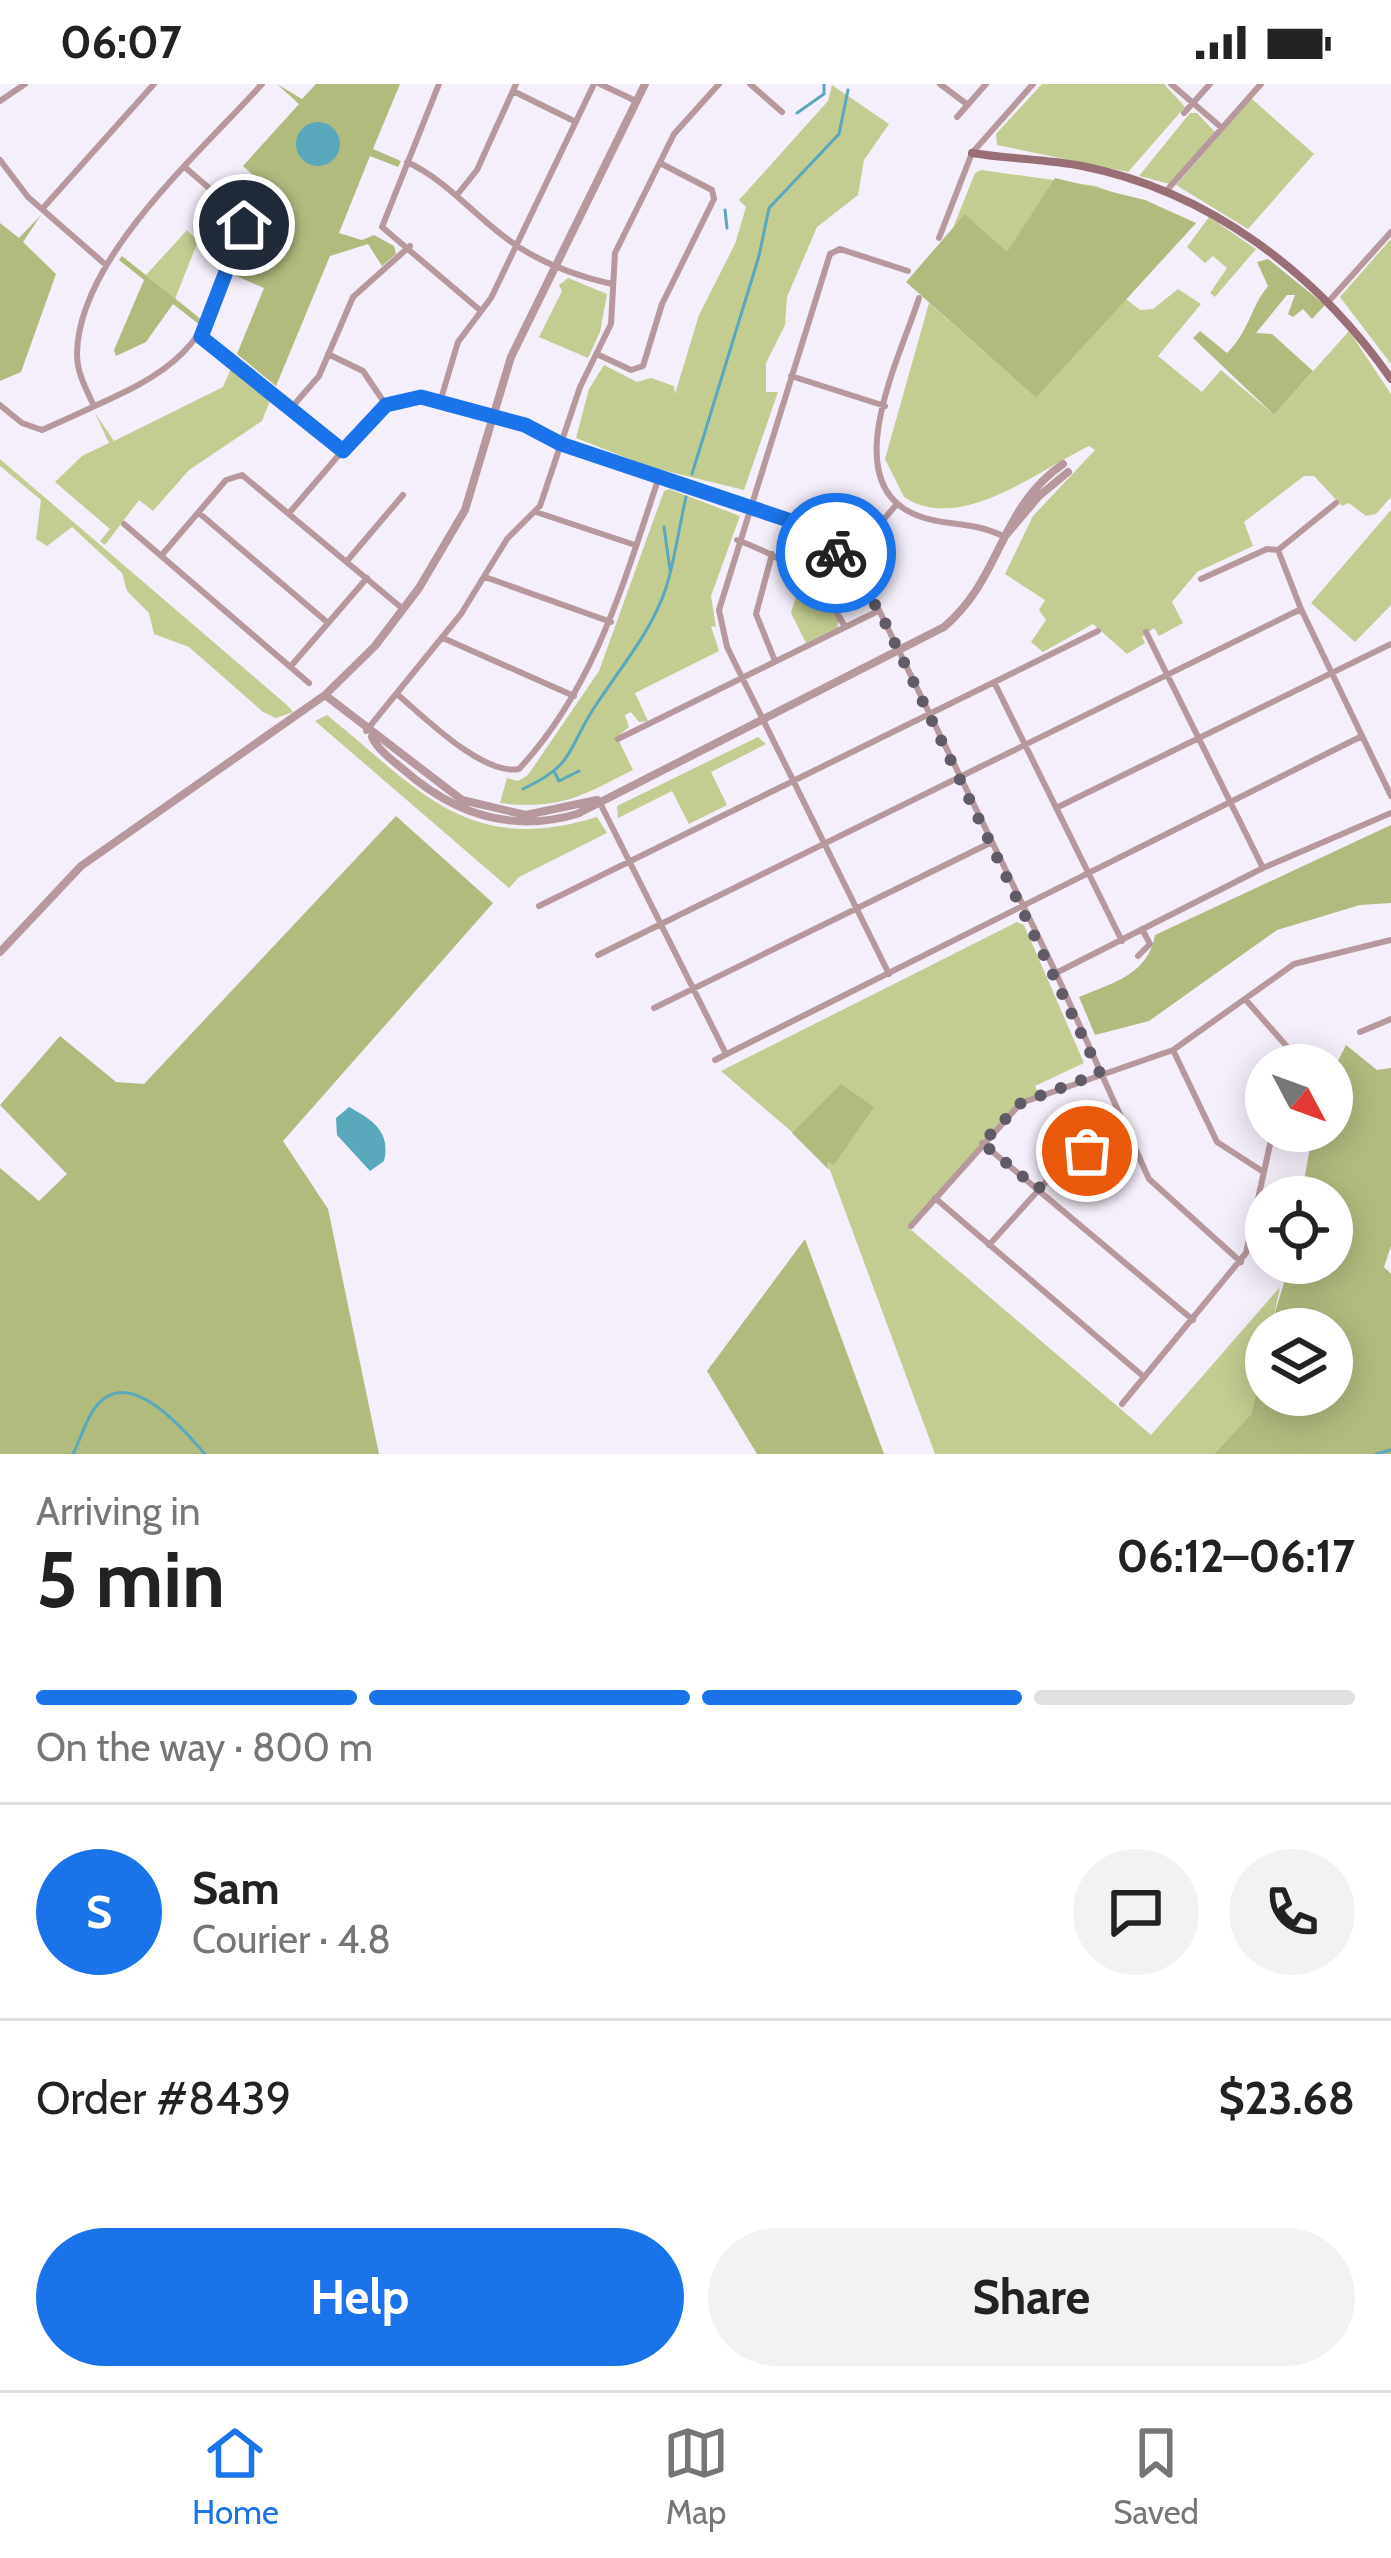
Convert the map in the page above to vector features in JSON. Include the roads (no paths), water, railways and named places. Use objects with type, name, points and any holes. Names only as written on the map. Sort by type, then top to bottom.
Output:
[{"type":"main road","points":[[972,153],[1082,166],[1167,190],[1214,214],[1329,301],[1391,379]]},
{"type":"street","points":[[0,101],[25,84]]},
{"type":"street","points":[[43,208],[154,84]]},
{"type":"street","points":[[94,406],[77,355],[80,331],[106,265],[262,84]]},
{"type":"street","points":[[439,84],[382,227],[410,246],[481,311]]},
{"type":"street","points":[[440,402],[458,342],[517,245],[597,84],[636,101]]},
{"type":"street","points":[[0,952],[81,866],[325,695],[403,609],[461,518],[511,357],[645,84]]},
{"type":"street","points":[[369,734],[442,638],[507,539],[536,512],[580,387],[614,315],[615,253],[674,134],[719,84]]},
{"type":"street","points":[[749,84],[782,112]]},
{"type":"street","points":[[940,84],[968,105]]},
{"type":"street","points":[[957,117],[986,84]]},
{"type":"street","points":[[939,238],[972,153],[1033,84]]},
{"type":"street","points":[[1171,84],[1222,128]]},
{"type":"street","points":[[1184,113],[1210,84]]},
{"type":"street","points":[[1167,190],[1261,84]]},
{"type":"street","points":[[457,196],[477,170],[514,87],[576,122]]},
{"type":"street","points":[[0,160],[43,208],[106,265]]},
{"type":"street","points":[[407,162],[517,245],[556,265],[612,284]]},
{"type":"street","points":[[599,355],[632,370],[643,366],[662,304],[714,199],[709,188],[659,164]]},
{"type":"street","points":[[0,405],[22,423],[42,430],[175,365],[201,337],[244,225],[187,169]]},
{"type":"street","points":[[1329,301],[1391,232]]},
{"type":"street","points":[[292,407],[315,381],[352,297],[410,246]]},
{"type":"street","points":[[890,974],[742,677],[719,621],[720,598],[737,540],[832,252],[840,249],[908,271]]},
{"type":"street","points":[[919,298],[885,406],[874,466],[897,505],[918,516],[969,521],[1005,536]]},
{"type":"street","points":[[201,337],[343,451]]},
{"type":"street","points":[[328,354],[363,371],[386,405]]},
{"type":"street","points":[[791,376],[885,406]]},
{"type":"street","points":[[290,512],[386,405],[412,397],[525,425],[561,444],[748,505],[803,528],[846,563],[879,610],[1056,973],[1149,1179],[1241,1262]]},
{"type":"street","points":[[325,695],[421,785],[481,816],[545,821],[578,814],[898,653],[958,615],[982,585],[1022,501],[1066,468]]},
{"type":"street","points":[[161,556],[237,475],[252,480],[403,609]]},
{"type":"street","points":[[398,694],[458,746],[514,771],[574,696],[610,622],[659,477]]},
{"type":"street","points":[[347,561],[403,494]]},
{"type":"street","points":[[1278,550],[1336,503]]},
{"type":"street","points":[[846,563],[897,505]]},
{"type":"street","points":[[536,512],[636,545]]},
{"type":"street","points":[[199,513],[328,623]]},
{"type":"street","points":[[124,524],[310,683]]},
{"type":"street","points":[[737,540],[772,554],[810,580],[845,626]]},
{"type":"street","points":[[1202,579],[1267,549],[1278,550]]},
{"type":"street","points":[[1278,550],[1301,609],[1391,796]]},
{"type":"street","points":[[772,554],[756,614],[775,661]]},
{"type":"street","points":[[485,577],[610,622]]},
{"type":"street","points":[[291,667],[367,578]]},
{"type":"street","points":[[598,956],[1301,609]]},
{"type":"street","points":[[618,739],[879,610]]},
{"type":"street","points":[[539,905],[1098,631]]},
{"type":"street","points":[[1146,632],[1263,868]]},
{"type":"street","points":[[442,638],[574,696]]},
{"type":"street","points":[[1056,808],[1391,644]]},
{"type":"street","points":[[994,682],[1122,940]]},
{"type":"street","points":[[715,1060],[1363,736]]},
{"type":"street","points":[[599,800],[726,1055]]},
{"type":"street","points":[[1056,973],[1263,868],[1391,813]]},
{"type":"street","points":[[654,1008],[992,842]]},
{"type":"street","points":[[1138,956],[1150,944],[1142,929]]},
{"type":"street","points":[[911,1226],[1021,1103],[1172,1050],[1294,964],[1391,940]]},
{"type":"street","points":[[1245,999],[1285,1044]]},
{"type":"street","points":[[1360,1032],[1391,1019]]},
{"type":"street","points":[[1172,1050],[1217,1142],[1262,1172]]},
{"type":"street","points":[[989,1245],[1063,1163],[1128,1133]]},
{"type":"street","points":[[982,1143],[1192,1320]]},
{"type":"street","points":[[1122,1404],[1241,1262],[1267,1152]]},
{"type":"street","points":[[935,1198],[1144,1377]]},
{"type":"water","points":[[318,122],[333,129],[340,144],[333,159],[318,166],[303,159],[296,144],[303,129]]},
{"type":"water","points":[[349,1107],[372,1122],[385,1142],[384,1161],[370,1171],[337,1135],[336,1118]]},
{"type":"waterway","points":[[797,113],[824,94],[824,84]]},
{"type":"waterway","points":[[692,474],[759,256],[769,208],[839,134],[848,90]]},
{"type":"waterway","points":[[725,210],[727,228]]},
{"type":"waterway","points":[[523,789],[553,772],[568,755],[652,620],[669,577],[686,497]]},
{"type":"waterway","points":[[664,527],[670,570]]},
{"type":"waterway","points":[[555,773],[559,781],[579,771]]},
{"type":"waterway","points":[[73,1454],[99,1403],[112,1394],[127,1393],[156,1406],[205,1454]]},
{"type":"waterway","points":[[1376,1454],[1391,1450]]}]
